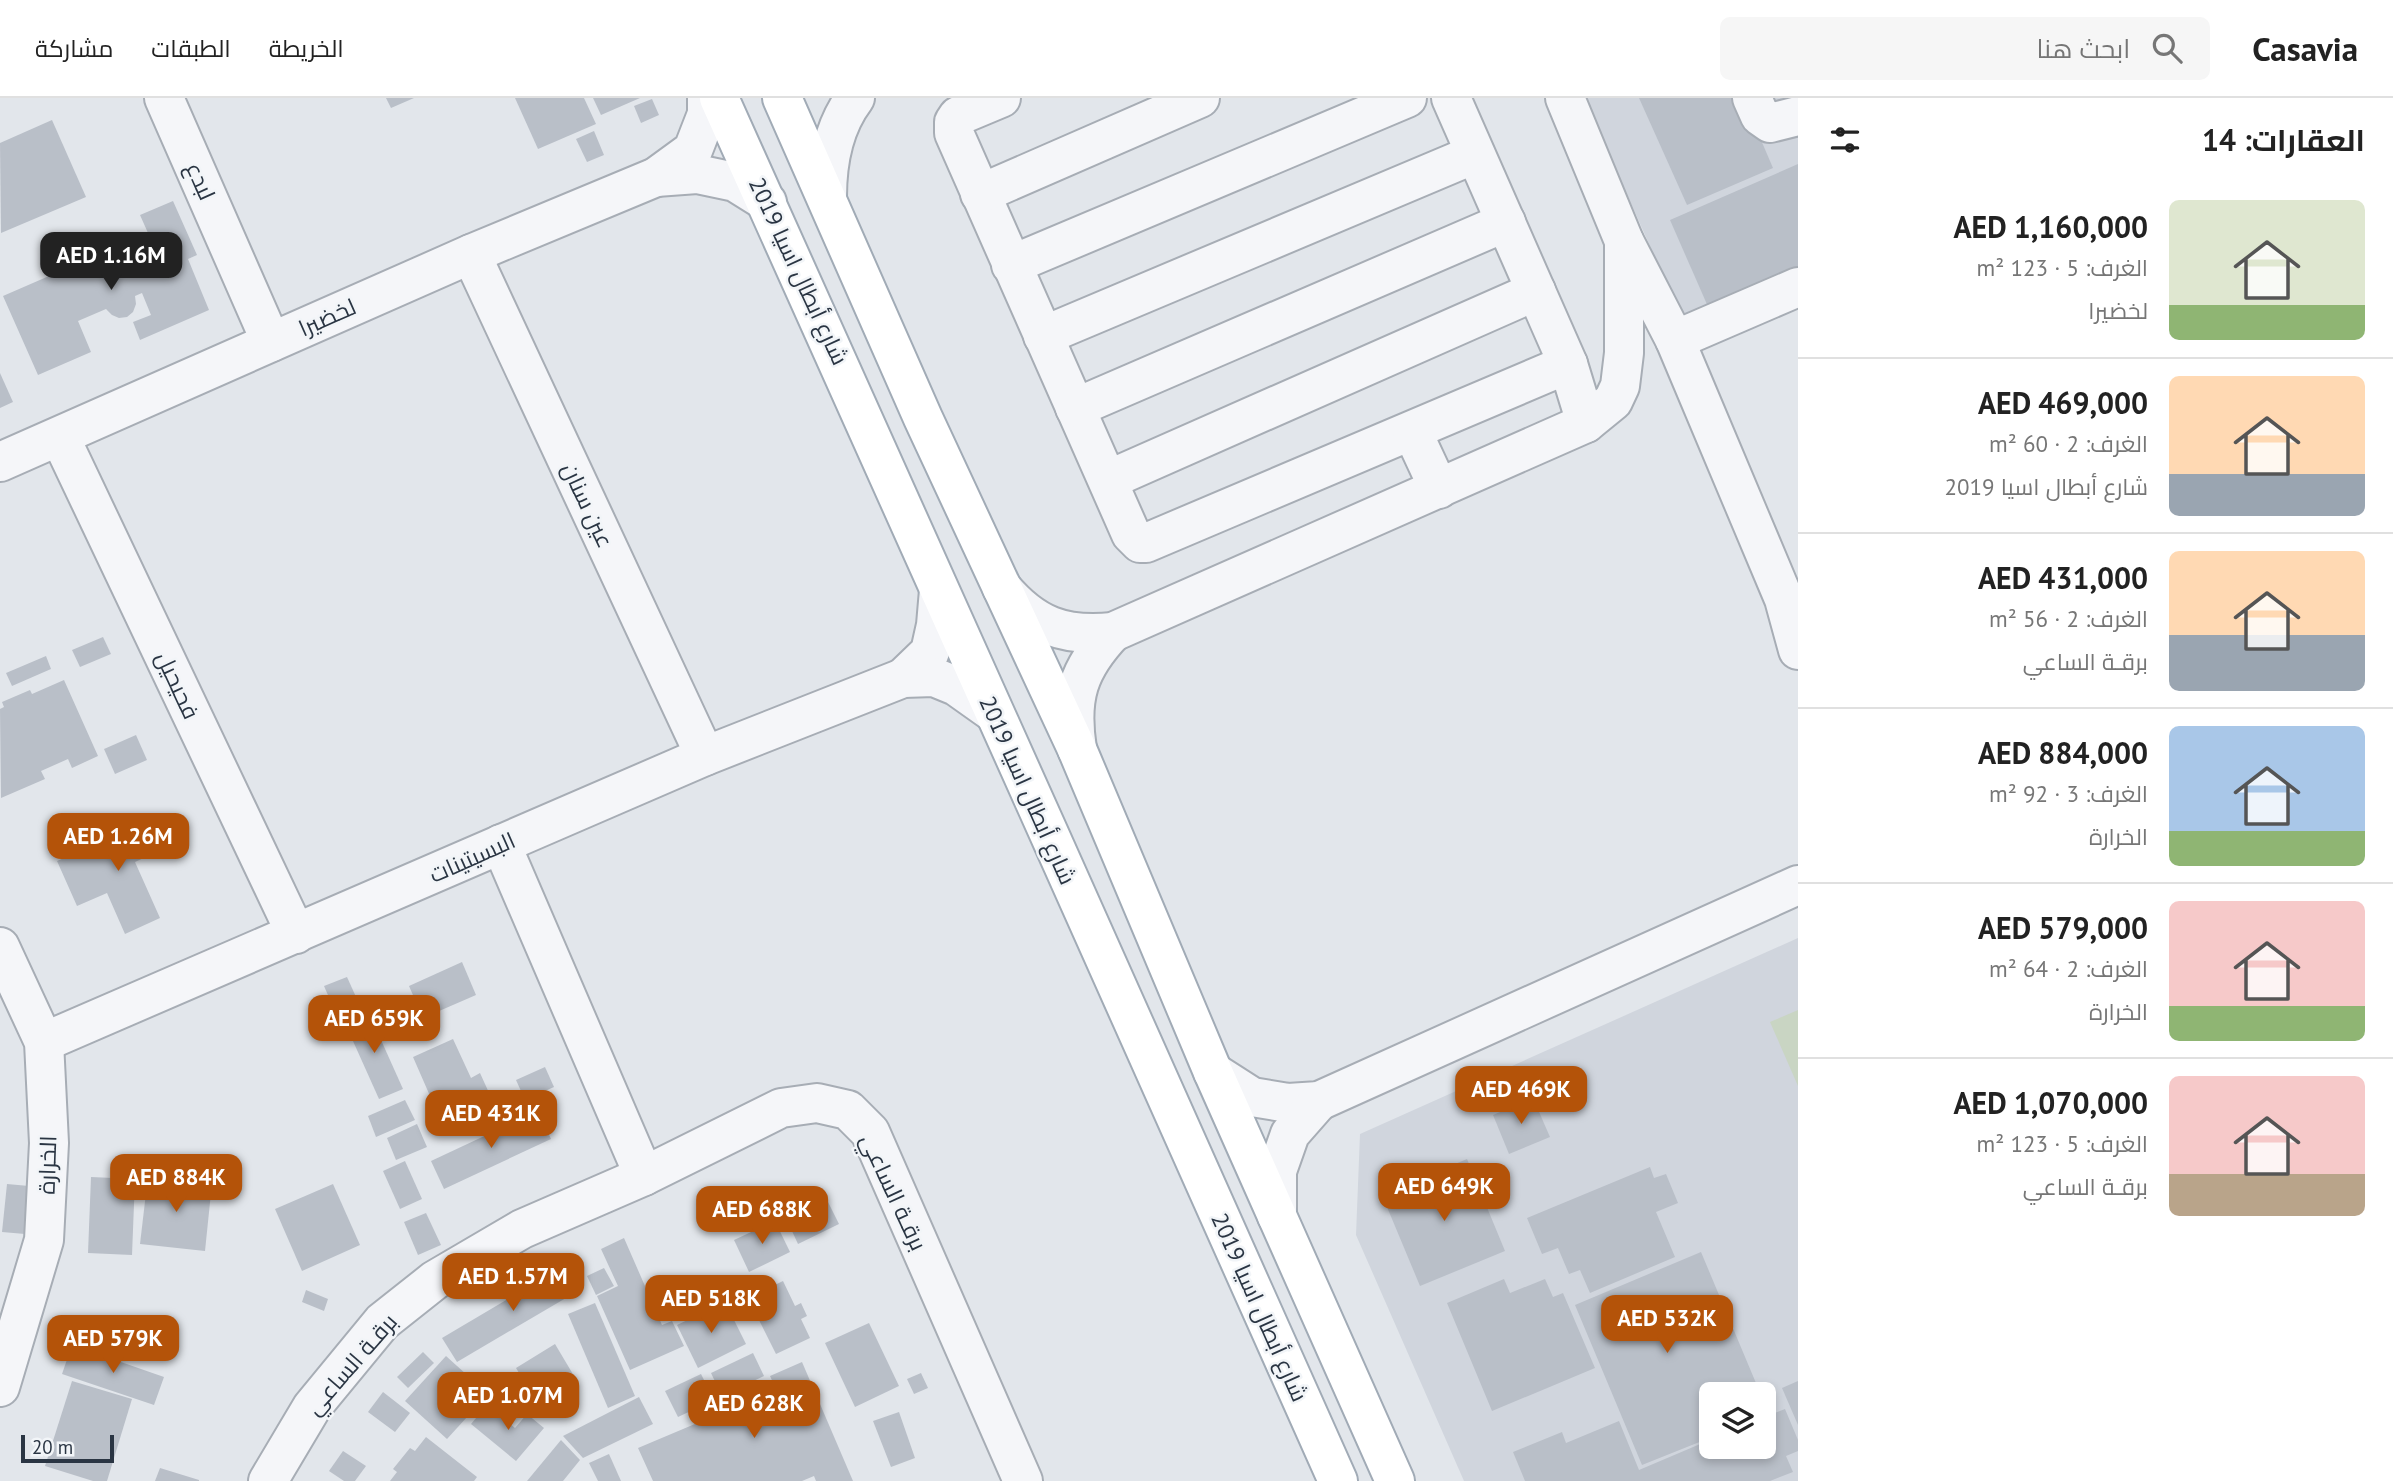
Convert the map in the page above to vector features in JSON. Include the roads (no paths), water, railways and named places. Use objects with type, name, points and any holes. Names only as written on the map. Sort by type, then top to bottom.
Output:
[{"type":"main road","name":"شارع أبطال اسيا 2019","points":[[719,98],[856,396],[939,590],[1338,1481]]},
{"type":"main road","points":[[782,98],[923,418],[1077,748],[1213,1072],[1395,1481]]},
{"type":"street","name":"لبدع","points":[[164,98],[271,342]]},
{"type":"street","name":"لخضيرا","points":[[0,462],[471,254],[656,177],[692,150],[708,114],[708,98]]},
{"type":"street","points":[[827,197],[831,149],[839,125],[855,98]]},
{"type":"street","points":[[1001,98],[958,116],[954,122],[954,133],[1135,540],[1146,543],[1568,364]]},
{"type":"street","points":[[980,194],[1200,98]]},
{"type":"street","points":[[1011,265],[1407,98]]},
{"type":"street","points":[[1451,98],[1568,364],[1586,423]]},
{"type":"street","points":[[1565,98],[1624,241],[1675,340],[1784,599],[1798,650]]},
{"type":"street","points":[[1752,98],[1760,116],[1770,123],[1798,116]]},
{"type":"street","points":[[1043,336],[1475,154]]},
{"type":"street","name":"لخضيرا","points":[[656,177],[697,174],[735,182],[767,202]]},
{"type":"street","points":[[1075,408],[1506,222]]},
{"type":"street","points":[[1002,588],[1018,607],[1039,621],[1063,631],[1087,634],[1113,632],[1586,423],[1612,401],[1620,386],[1623,369],[1624,241]]},
{"type":"street","name":"عين سنان","points":[[471,254],[705,756]]},
{"type":"street","points":[[1675,340],[1798,287]]},
{"type":"street","points":[[1108,480],[1536,291]]},
{"type":"street","points":[[1412,431],[1439,489]]},
{"type":"street","name":"فحيحيل","points":[[60,437],[296,934]]},
{"type":"street","name":"البسيتينات","points":[[903,678],[930,652],[939,590]]},
{"type":"street","points":[[1077,748],[1073,723],[1075,697],[1082,673],[1095,651],[1113,632]]},
{"type":"street","name":"البسيتينات","points":[[44,1042],[705,756],[903,678],[934,677],[956,687],[994,713]]},
{"type":"street","points":[[501,844],[645,1176]]},
{"type":"street","points":[[1213,1072],[1252,1097],[1288,1103],[1319,1101],[1798,885]]},
{"type":"street","name":"الخرارة","points":[[0,947],[9,990],[44,1042],[49,1143],[44,1240],[0,1387]]},
{"type":"street","points":[[1277,1216],[1277,1171],[1290,1134],[1319,1101]]},
{"type":"street","name":"برقـة الساعي","points":[[268,1481],[312,1407],[382,1322],[435,1280],[522,1229],[645,1176],[781,1108],[817,1103],[848,1110],[870,1132],[1023,1481]]}]
